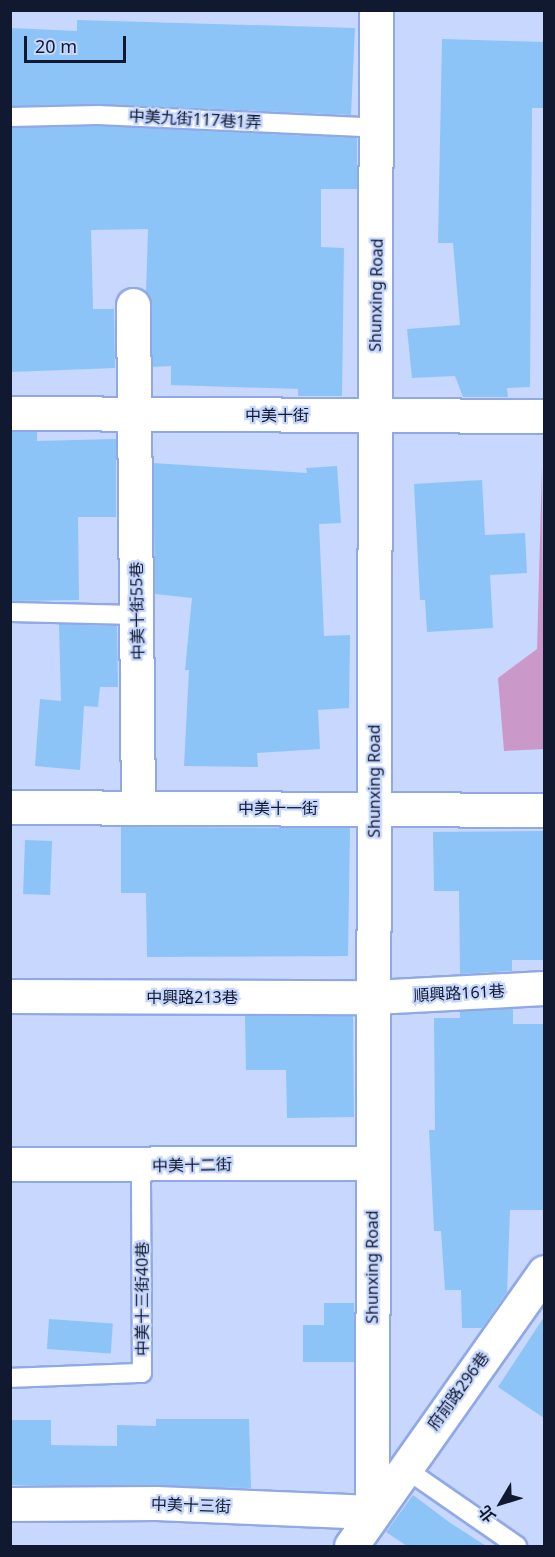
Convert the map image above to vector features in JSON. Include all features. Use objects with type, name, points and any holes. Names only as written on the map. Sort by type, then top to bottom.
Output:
[{"type":"street","name":"Shunxing Road","points":[[372,1512],[375,414],[379,128],[376,10]]},
{"type":"street","name":"中美十街55巷","points":[[133,305],[138,807]]},
{"type":"street","name":"中美十街","points":[[10,413],[544,416]]},
{"type":"street","name":"中美十一街","points":[[10,807],[544,810]]},
{"type":"street","name":"順興路161巷","points":[[373,997],[544,988]]},
{"type":"street","name":"中興路213巷","points":[[10,996],[373,997]]},
{"type":"street","name":"中美十二街","points":[[10,1164],[141,1166],[373,1163]]},
{"type":"street","name":"府前路296巷","points":[[372,1512],[544,1272]]},
{"type":"street","name":"中美十三街","points":[[10,1504],[156,1503],[372,1512]]},
{"type":"street","points":[[351,1546],[372,1512]]},
{"type":"lane","name":"中美九街117巷1弄","points":[[10,117],[98,115],[379,128]]},
{"type":"lane","points":[[10,612],[137,615]]},
{"type":"lane","name":"中美十三街40巷","points":[[10,1378],[142,1373],[141,1166]]},
{"type":"lane","points":[[403,1467],[518,1546]]},
{"type":"shaded area","points":[[542,465],[544,749],[504,751],[498,678],[537,649]]},
{"type":"building","points":[[77,20],[355,28],[351,115],[99,104],[10,106],[10,28],[77,31]]},
{"type":"building","points":[[442,39],[544,42],[544,108],[532,108],[530,387],[507,388],[508,397],[463,397],[455,376],[412,378],[407,329],[460,325],[453,243],[438,243]]},
{"type":"building","points":[[98,126],[357,138],[357,189],[321,189],[321,247],[344,248],[342,396],[298,396],[298,389],[171,385],[171,366],[152,367],[152,305],[146,293],[148,229],[91,230],[93,309],[114,309],[115,368],[10,372],[10,128]]},
{"type":"building","points":[[10,432],[37,432],[37,441],[116,439],[116,517],[78,517],[79,600],[10,601]]},
{"type":"building","points":[[153,463],[307,473],[306,468],[337,466],[341,523],[319,524],[324,636],[350,635],[349,708],[318,710],[320,749],[257,753],[258,767],[184,766],[189,670],[185,670],[192,598],[155,594]]},
{"type":"building","points":[[482,480],[485,535],[525,533],[527,573],[490,575],[493,628],[427,632],[425,600],[420,600],[414,484]]},
{"type":"building","points":[[59,624],[117,626],[118,687],[100,687],[98,707],[84,706],[80,770],[35,766],[40,699],[61,701]]},
{"type":"building","points":[[121,827],[350,828],[348,956],[147,957],[146,893],[121,893]]},
{"type":"building","points":[[544,831],[544,960],[512,960],[512,971],[460,974],[459,891],[434,891],[433,832]]},
{"type":"building","points":[[25,840],[52,841],[50,895],[23,894]]},
{"type":"building","points":[[513,1008],[513,1024],[544,1024],[544,1210],[510,1210],[507,1292],[482,1328],[462,1328],[461,1290],[445,1290],[441,1231],[434,1231],[429,1130],[435,1130],[434,1018],[460,1018],[460,1011]]},
{"type":"building","points":[[245,1015],[353,1016],[354,1117],[287,1118],[286,1070],[246,1070]]},
{"type":"building","points":[[324,1303],[354,1303],[354,1362],[303,1362],[303,1325],[324,1325]]},
{"type":"building","points":[[544,1317],[544,1418],[498,1387]]},
{"type":"building","points":[[49,1319],[113,1323],[111,1353],[47,1349]]},
{"type":"building","points":[[156,1419],[249,1419],[251,1488],[10,1485],[10,1420],[51,1420],[51,1445],[117,1446],[117,1425],[156,1426]]},
{"type":"building","points":[[413,1495],[486,1546],[407,1546],[386,1532]]}]
